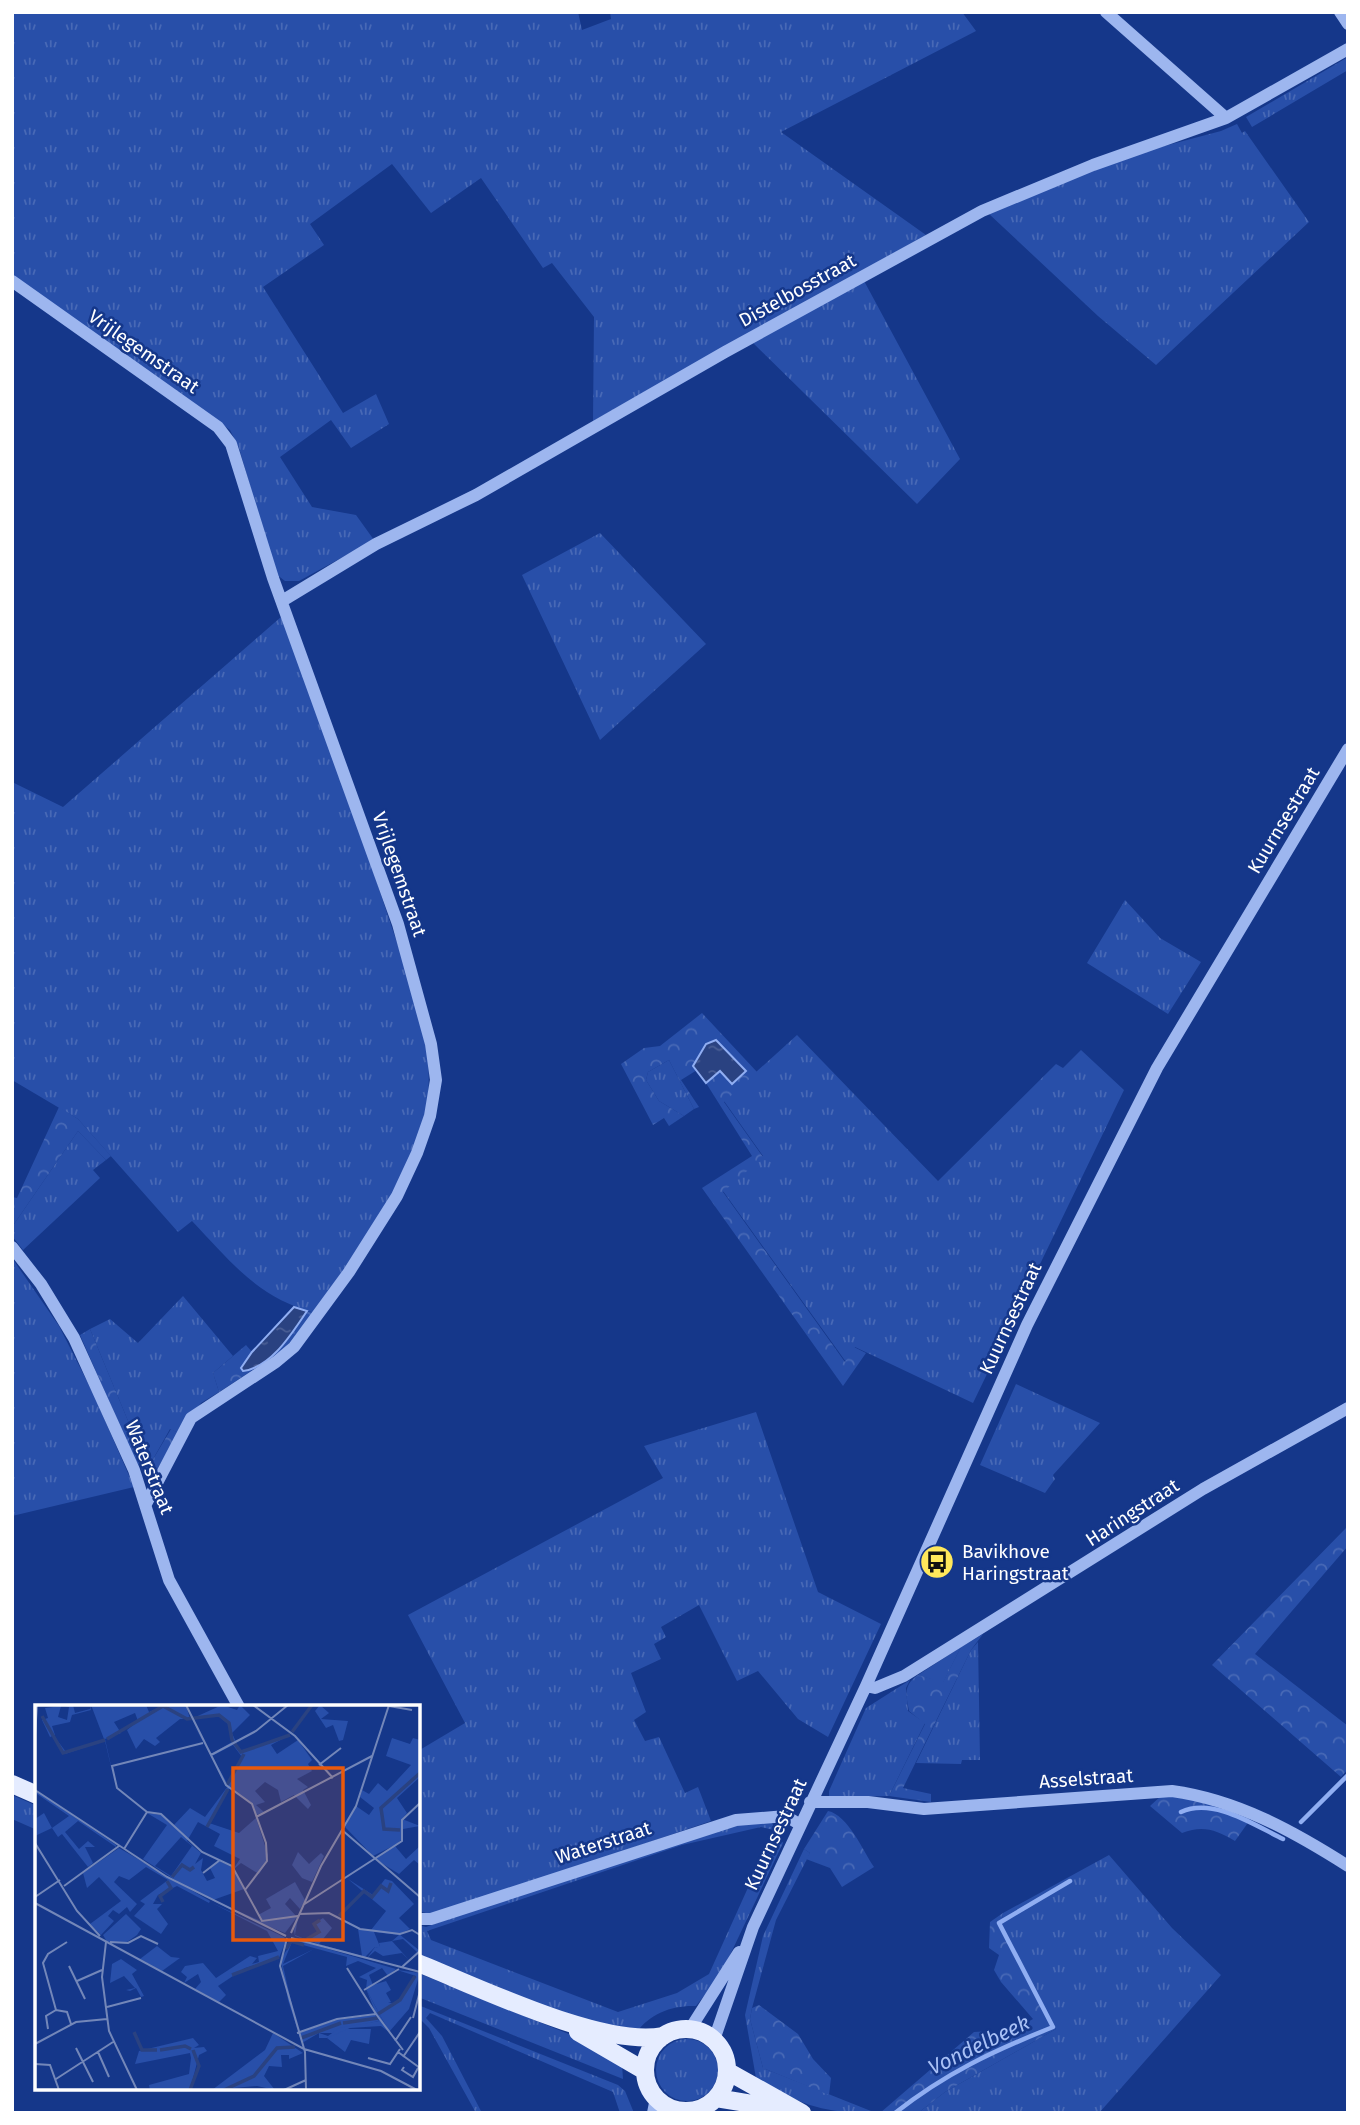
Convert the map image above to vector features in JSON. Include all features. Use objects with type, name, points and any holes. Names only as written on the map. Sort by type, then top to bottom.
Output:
[{"type":"main road","points":[[12,1784],[35,1794]]},
{"type":"main road","points":[[420,1965],[570,2025],[639,2039],[690,2029],[714,2040],[724,2054],[726,2080],[716,2098],[695,2110],[682,2112],[655,2105],[645,2071],[653,2046],[663,2036]]},
{"type":"main road","points":[[570,2025],[577,2032],[645,2071]]},
{"type":"main road","points":[[727,2071],[797,2111]]},
{"type":"main road","points":[[716,2098],[797,2111]]},
{"type":"street","points":[[1106,12],[1226,118]]},
{"type":"street","points":[[1340,12],[1348,24]]},
{"type":"street","name":"Distelbosstraat","points":[[282,601],[376,544],[476,495],[678,378],[982,211],[1093,165],[1226,118],[1348,49]]},
{"type":"street","name":"Vrijlegemstraat","points":[[12,281],[218,427],[231,444],[258,533],[398,924],[428,1032],[436,1080],[430,1116],[417,1153],[397,1196],[349,1272],[294,1347],[276,1362],[191,1418],[146,1504]]},
{"type":"street","name":"Kuurnsestraat","points":[[714,2040],[753,1927],[866,1686],[1027,1325],[1157,1068],[1348,749]]},
{"type":"street","points":[[1337,768],[1348,777]]},
{"type":"street","name":"Waterstraat","points":[[12,1247],[41,1284],[74,1338],[146,1504],[169,1580],[238,1705]]},
{"type":"street","name":"Haringstraat","points":[[866,1686],[875,1688],[904,1676],[1203,1489],[1348,1408]]},
{"type":"street","name":"Asselstraat","points":[[810,1802],[868,1802],[924,1810],[1172,1791],[1209,1797],[1246,1810],[1305,1839],[1348,1866]]},
{"type":"street","name":"Waterstraat","points":[[420,1919],[431,1919],[736,1820],[764,1815],[786,1816],[800,1824]]},
{"type":"street","name":"Kuurnsestraat","points":[[690,2029],[753,1927]]},
{"type":"green space","points":[[12,12],[578,12],[582,30],[611,19],[610,12],[962,12],[976,31],[781,132],[926,235],[593,421],[594,317],[552,263],[543,268],[481,178],[431,213],[392,164],[310,224],[324,245],[263,287],[343,413],[376,394],[389,424],[351,448],[331,420],[280,457],[312,507],[356,515],[374,540],[299,581],[285,581],[276,574],[239,448],[230,430],[12,276]]},
{"type":"green space","points":[[1348,57],[1348,70],[1252,127],[1246,117]]},
{"type":"green space","points":[[1237,124],[1242,133],[1245,131],[1309,222],[1156,365],[1098,316],[988,213],[1134,154],[1221,131]]},
{"type":"green space","points":[[863,279],[960,459],[917,504],[751,341]]},
{"type":"green space","points":[[600,533],[706,644],[600,740],[522,575]]},
{"type":"green space","points":[[281,617],[363,841],[404,963],[425,1036],[428,1061],[426,1110],[408,1165],[381,1217],[315,1313],[277,1298],[261,1288],[233,1264],[192,1221],[178,1232],[78,1119],[12,1080],[12,782],[63,807]]},
{"type":"green space","points":[[1125,900],[1160,938],[1201,962],[1168,1014],[1087,963]]},
{"type":"green space","points":[[702,1013],[757,1072],[724,1102],[763,1157],[723,1192],[845,1362],[854,1347],[866,1353],[843,1386],[702,1188],[752,1156],[706,1083],[720,1071],[732,1084],[746,1071],[716,1040],[693,1066],[697,1070],[681,1080],[699,1107],[694,1109],[669,1060],[648,1072],[646,1080],[659,1101],[684,1116],[669,1126],[664,1118],[653,1125],[621,1064],[644,1048],[660,1046]]},
{"type":"green space","points":[[797,1035],[938,1181],[1056,1064],[1063,1068],[1081,1050],[1124,1090],[973,1403],[855,1347],[846,1362],[723,1191],[763,1156],[724,1101]]},
{"type":"green space","points":[[669,1060],[694,1109],[684,1116],[659,1101],[646,1080],[648,1072]]},
{"type":"green space","points":[[59,1107],[78,1119],[111,1156],[106,1160],[78,1131],[12,1227],[12,1197],[17,1198]]},
{"type":"green space","points":[[78,1131],[106,1160],[93,1170],[100,1178],[23,1250],[12,1236],[12,1227]]},
{"type":"green space","points":[[12,1258],[59,1326],[93,1393],[134,1487],[12,1516]]},
{"type":"green space","points":[[183,1296],[233,1356],[213,1373],[219,1392],[201,1403],[178,1433],[170,1429],[152,1461],[145,1462],[90,1329],[110,1319],[138,1343]]},
{"type":"green space","points":[[307,1311],[315,1313],[291,1345],[219,1392],[213,1373],[246,1345],[252,1352],[241,1368],[278,1349]]},
{"type":"green space","points":[[90,1329],[145,1462],[152,1461],[171,1429],[178,1433],[154,1475],[146,1476],[134,1458],[80,1335]]},
{"type":"green space","points":[[1016,1384],[1100,1423],[1053,1475],[1055,1479],[1045,1493],[980,1465]]},
{"type":"green space","points":[[756,1412],[818,1592],[881,1624],[828,1737],[798,1719],[758,1671],[737,1681],[699,1605],[661,1627],[666,1637],[654,1644],[661,1659],[631,1673],[646,1712],[634,1720],[645,1741],[659,1737],[685,1793],[698,1787],[711,1821],[456,1908],[430,1914],[420,1912],[420,1750],[465,1723],[408,1615],[663,1478],[644,1446]]},
{"type":"green space","points":[[1346,1528],[1348,1546],[1255,1654],[1348,1726],[1348,1769],[1341,1777],[1212,1665]]},
{"type":"green space","points":[[983,1634],[971,1650],[903,1788],[931,1794],[931,1802],[889,1796],[925,1724],[909,1711],[907,1695],[910,1683],[918,1675],[943,1682],[961,1647]]},
{"type":"green space","points":[[978,1642],[980,1760],[962,1760],[961,1764],[916,1763],[971,1650]]},
{"type":"green space","points":[[961,1647],[943,1683],[918,1675]]},
{"type":"green space","points":[[910,1680],[906,1688],[908,1711],[925,1723],[889,1796],[829,1797],[829,1791],[866,1708]]},
{"type":"green space","points":[[12,1795],[35,1805],[35,1829],[12,1819]]},
{"type":"green space","points":[[1162,1795],[1206,1802],[1252,1817],[1235,1841],[1209,1830],[1196,1829],[1182,1833],[1150,1806]]},
{"type":"green space","points":[[828,1811],[848,1826],[874,1867],[842,1887],[830,1868],[806,1859],[810,1853],[804,1849]]},
{"type":"green space","points":[[742,1823],[772,1823],[783,1843],[721,1974],[696,2006],[679,2007],[655,2015],[636,2033],[611,2029],[555,2012],[420,1955],[420,1926],[426,1927],[489,1904]],"holes":[[[761,1827],[774,1830],[709,1974],[677,1993],[618,2012],[431,1940],[427,1931],[682,1845]]]},
{"type":"green space","points":[[804,1849],[810,1853],[776,1920],[752,2008],[750,2019],[763,2068],[876,2113],[813,2106],[756,2078],[745,2015],[763,1936]]},
{"type":"green space","points":[[1109,1855],[1172,1928],[1221,1975],[1099,2113],[918,2113],[945,2092],[1056,2029],[1002,1929],[1003,1913]]},
{"type":"green space","points":[[1003,1913],[1002,1929],[1056,2029],[945,2092],[918,2113],[880,2113],[974,2032],[991,2031],[1002,2037],[1033,2019],[994,1970],[999,1955],[989,1948],[990,1922]]},
{"type":"green space","points":[[420,1974],[591,2043],[622,2065],[623,2079],[420,1998]]},
{"type":"green space","points":[[759,2005],[798,2034],[813,2059],[831,2078],[829,2095],[763,2068],[750,2019],[752,2008]]},
{"type":"green space","points":[[420,2006],[618,2085],[625,2091],[634,2113],[620,2113],[613,2092],[430,2013],[426,2018],[442,2036],[482,2113],[476,2113],[429,2028],[420,2019]]},
{"type":"green space","points":[[687,2039],[709,2048],[718,2070],[709,2092],[687,2101],[665,2092],[656,2070],[665,2048]]},
{"type":"water","points":[[716,1040],[746,1071],[732,1084],[720,1071],[706,1083],[693,1066],[706,1044]]},
{"type":"water","points":[[294,1307],[307,1311],[288,1339],[263,1363],[243,1371],[241,1368],[252,1352]]},
{"type":"waterway","name":"Vondelbeek","points":[[1301,1822],[1348,1775]]},
{"type":"waterway","name":"Vondelbeek","points":[[1181,1812],[1193,1808],[1220,1810],[1283,1839]]},
{"type":"waterway","name":"Vondelbeek","points":[[895,2113],[933,2086],[971,2064],[1053,2027],[999,1923],[1070,1881]]},
{"type":"place","name":"Bavikhove Haringstraat","points":[[937,1562]]}]
